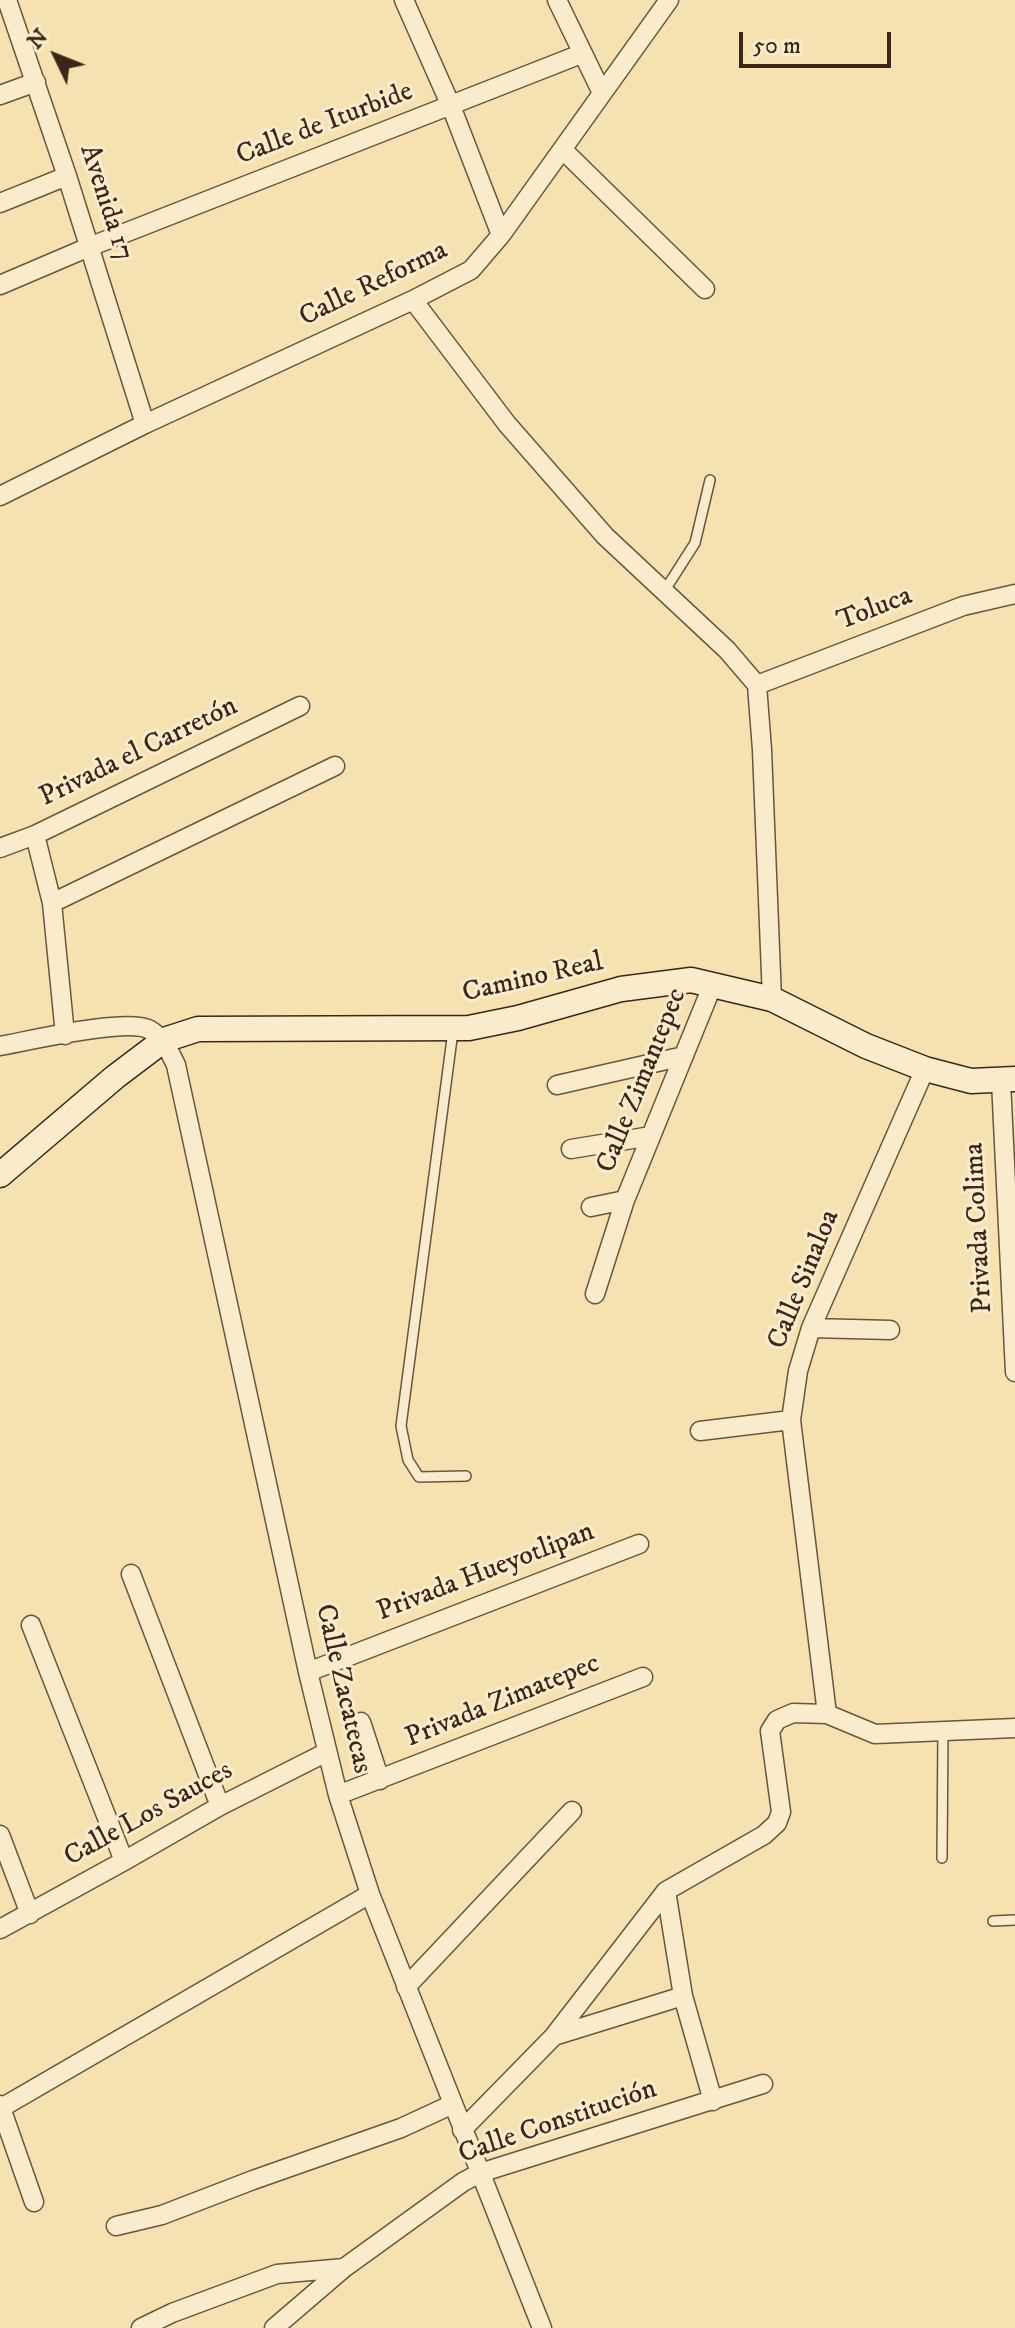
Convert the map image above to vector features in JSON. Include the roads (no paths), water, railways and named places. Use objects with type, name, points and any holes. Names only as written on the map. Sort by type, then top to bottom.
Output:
[{"type":"main road","name":"Camino Real","points":[[0,1175],[115,1077],[164,1040],[198,1029],[469,1028],[518,1018],[621,989],[691,980],[772,999],[866,1046],[925,1069],[971,1081],[1008,1080]]},
{"type":"street","name":"Avenida 17","points":[[7,0],[67,176],[145,424]]},
{"type":"street","points":[[404,0],[451,106],[501,235]]},
{"type":"street","points":[[557,0],[602,93]]},
{"type":"street","name":"Calle Reforma","points":[[0,496],[471,270],[501,235],[669,0]]},
{"type":"street","name":"Calle de Iturbide","points":[[0,285],[89,247],[581,54]]},
{"type":"street","points":[[0,95],[36,82]]},
{"type":"street","points":[[563,150],[705,289]]},
{"type":"street","points":[[0,203],[67,176]]},
{"type":"street","points":[[413,300],[507,424],[605,536],[727,650],[757,685],[772,999]]},
{"type":"street","name":"Toluca","points":[[757,685],[963,606],[1015,594]]},
{"type":"street","name":"Privada el Carretón","points":[[0,848],[35,835],[300,706]]},
{"type":"street","points":[[52,903],[335,766]]},
{"type":"street","points":[[35,835],[52,903],[65,1035]]},
{"type":"street","name":"Calle Zimantepec","points":[[595,1294],[625,1200],[713,984]]},
{"type":"street","points":[[0,1046],[124,1025],[147,1028],[164,1040]]},
{"type":"street","name":"Calle Zacatecas","points":[[164,1040],[176,1065],[308,1672],[338,1795],[370,1894],[542,2328]]},
{"type":"street","points":[[557,1085],[684,1056]]},
{"type":"street","name":"Calle Sinaloa","points":[[827,1714],[791,1420],[798,1371],[811,1328],[925,1069]]},
{"type":"street","name":"Privada Colima","points":[[1008,1080],[1015,1372]]},
{"type":"street","points":[[571,1149],[651,1136]]},
{"type":"street","points":[[591,1207],[625,1200]]},
{"type":"street","points":[[811,1328],[890,1330]]},
{"type":"street","points":[[700,1431],[791,1420]]},
{"type":"street","name":"Privada Hueyotlipan","points":[[308,1672],[639,1544]]},
{"type":"street","points":[[131,1574],[220,1806]]},
{"type":"street","points":[[31,1625],[124,1861]]},
{"type":"street","name":"Privada Zimatepec","points":[[338,1795],[643,1677]]},
{"type":"street","points":[[462,2130],[554,2036],[666,1891],[764,1835],[777,1823],[781,1812],[770,1731],[777,1720],[793,1713],[827,1714],[875,1734],[1015,1728]]},
{"type":"street","points":[[361,1722],[380,1780]]},
{"type":"street","name":"Calle Los Sauces","points":[[0,1929],[220,1806],[327,1752]]},
{"type":"street","points":[[406,1987],[572,1811]]},
{"type":"street","points":[[0,1835],[30,1914]]},
{"type":"street","points":[[666,1891],[683,1996],[713,2101]]},
{"type":"street","points":[[34,2202],[0,2107],[370,1894]]},
{"type":"street","points":[[554,2036],[683,1996]]},
{"type":"street","name":"Calle Constitución","points":[[274,2328],[344,2268],[480,2173],[763,2084]]},
{"type":"street","points":[[116,2226],[162,2215],[401,2128],[453,2104]]},
{"type":"street","points":[[141,2328],[177,2321],[277,2274],[344,2268]]},
{"type":"lane","points":[[665,590],[695,543],[710,480]]},
{"type":"lane","points":[[454,1029],[401,1426],[408,1460],[419,1477],[466,1476]]},
{"type":"lane","points":[[942,1858],[943,1730]]},
{"type":"lane","points":[[993,1921],[1015,1920]]}]
